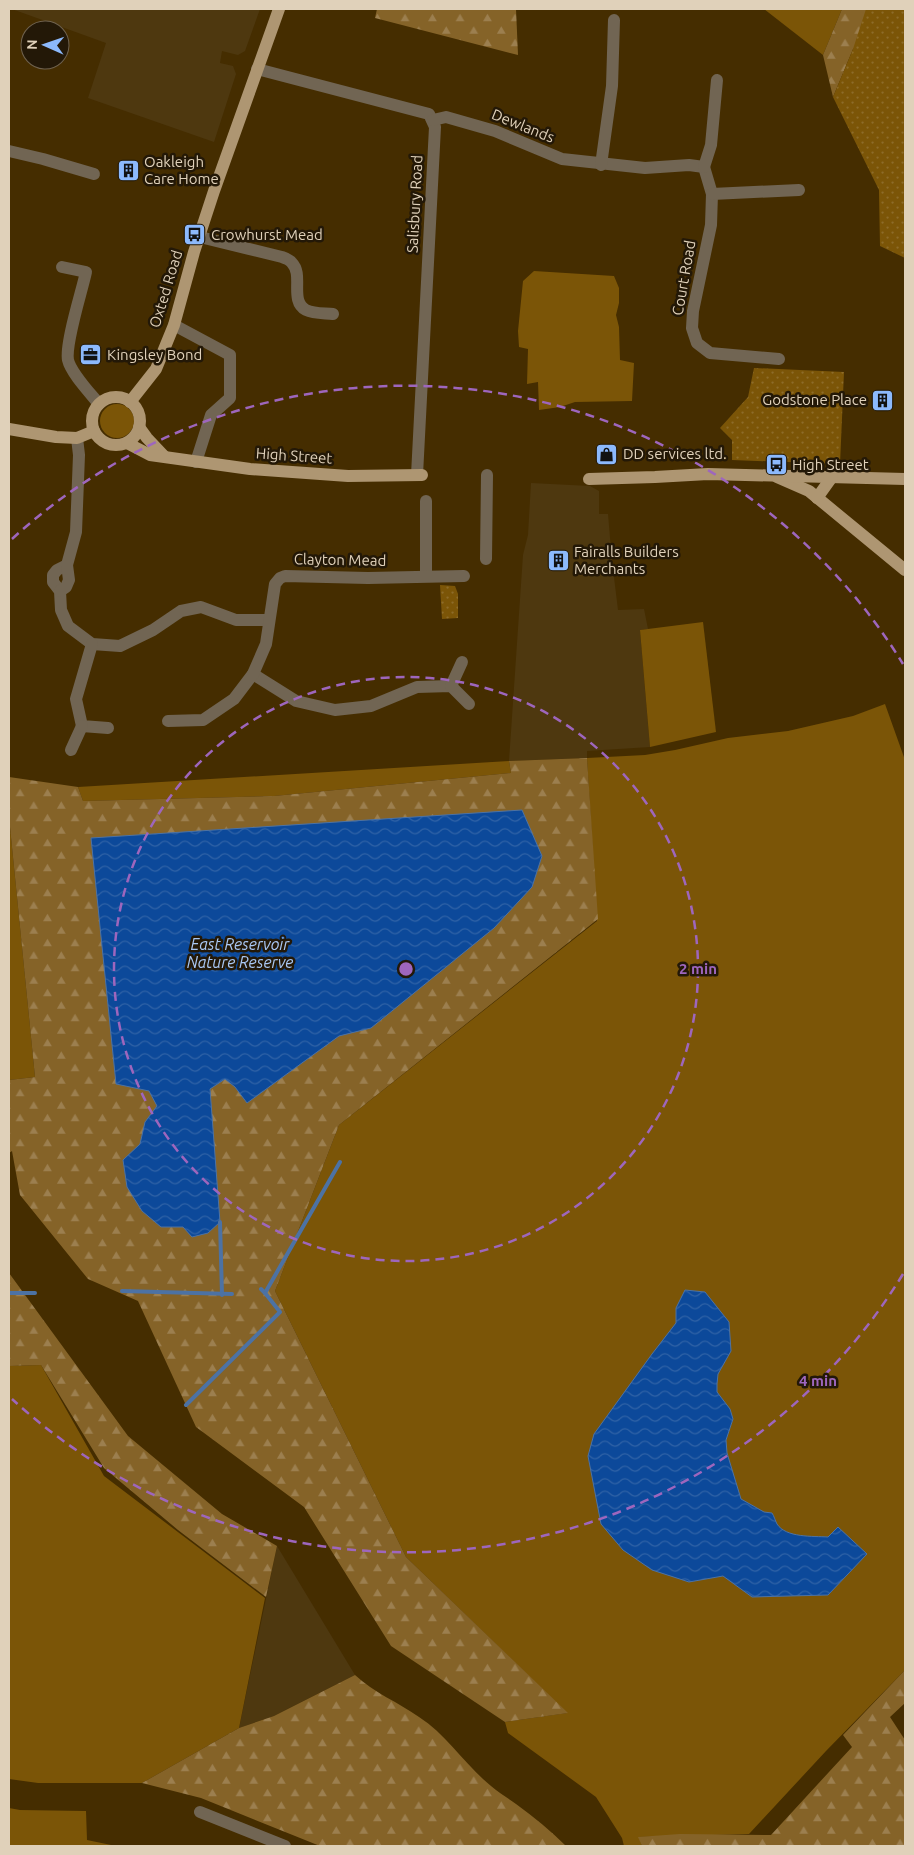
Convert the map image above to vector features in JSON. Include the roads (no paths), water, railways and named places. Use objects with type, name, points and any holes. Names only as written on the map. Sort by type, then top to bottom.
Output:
[{"type":"main road","name":"Oxted Road","points":[[130,402],[156,369],[174,325],[200,237],[279,9]]},
{"type":"main road","points":[[110,398],[122,398],[130,402],[138,411],[139,427],[137,433],[127,443],[110,445],[102,441],[94,431],[92,418],[99,404],[110,398]]},
{"type":"main road","points":[[139,427],[164,456]]},
{"type":"main road","points":[[9,429],[56,437],[78,438],[94,431]]},
{"type":"main road","name":"High Street","points":[[127,443],[150,454],[250,469],[348,476],[419,475]]},
{"type":"main road","points":[[589,479],[708,474],[905,479]]},
{"type":"main road","points":[[775,476],[809,491],[905,570]]},
{"type":"main road","points":[[817,498],[832,477]]},
{"type":"street","points":[[601,164],[612,86],[614,20]]},
{"type":"street","points":[[257,69],[429,114],[433,120]]},
{"type":"street","points":[[716,80],[711,145],[704,167],[712,194],[799,190]]},
{"type":"street","name":"Dewlands","points":[[433,120],[446,117],[495,131],[562,159],[645,168],[689,165],[704,167]]},
{"type":"street","name":"Salisbury Road","points":[[419,475],[435,127],[433,120]]},
{"type":"street","points":[[9,151],[43,158],[94,174]]},
{"type":"street","name":"Court Road","points":[[712,194],[711,226],[693,311],[692,328],[697,343],[710,353],[779,359]]},
{"type":"street","points":[[200,237],[282,257],[292,262],[296,268],[298,298],[303,308],[314,312],[333,314]]},
{"type":"street","points":[[62,267],[86,272],[69,342],[68,360],[99,404]]},
{"type":"street","points":[[174,325],[230,355],[230,398],[211,415],[196,462]]},
{"type":"street","points":[[78,438],[76,532],[67,566],[57,570],[53,575],[52,582],[60,592],[62,610],[68,626],[92,644],[120,646],[153,630],[181,611],[201,607],[236,620],[269,620]]},
{"type":"street","points":[[486,560],[487,475]]},
{"type":"street","points":[[426,501],[426,576]]},
{"type":"street","name":"Clayton Mead","points":[[168,721],[203,720],[234,699],[253,674],[266,644],[276,584],[280,578],[285,576],[368,578],[464,576]]},
{"type":"street","points":[[71,750],[82,726],[76,699],[92,644]]},
{"type":"street","points":[[451,686],[462,662]]},
{"type":"street","points":[[253,674],[296,701],[335,710],[371,706],[417,687],[451,686],[469,704]]},
{"type":"street","points":[[82,726],[108,728]]},
{"type":"street","points":[[200,1812],[285,1846]]},
{"type":"water","name":"East Reservoir Nature Reserve","points":[[522,810],[542,856],[532,887],[494,928],[371,1028],[339,1036],[247,1103],[235,1087],[225,1079],[210,1089],[220,1222],[208,1233],[192,1237],[183,1227],[161,1227],[142,1211],[127,1187],[123,1160],[140,1144],[145,1122],[157,1106],[149,1091],[116,1084],[91,838]]},
{"type":"water","points":[[685,1290],[705,1292],[729,1322],[731,1351],[718,1374],[717,1392],[730,1409],[733,1419],[726,1440],[727,1453],[741,1499],[764,1512],[772,1513],[781,1529],[793,1534],[828,1537],[838,1527],[867,1554],[828,1595],[752,1597],[723,1576],[689,1582],[652,1570],[623,1550],[601,1524],[588,1456],[594,1434],[676,1323],[676,1308]]},
{"type":"waterway","points":[[261,1289],[265,1293],[340,1162]]},
{"type":"waterway","points":[[220,1222],[222,1295]]},
{"type":"waterway","points":[[122,1291],[232,1294]]},
{"type":"waterway","points":[[9,1293],[35,1293]]},
{"type":"waterway","points":[[186,1405],[280,1312],[265,1293]]},
{"type":"place","name":"Oakleigh Care Home","points":[[128,171]]},
{"type":"place","name":"Crowhurst Mead","points":[[195,235]]},
{"type":"place","name":"Kingsley Bond","points":[[91,355]]},
{"type":"place","name":"Godstone Place","points":[[883,400]]},
{"type":"place","name":"DD services ltd.","points":[[607,454]]},
{"type":"place","name":"High Street","points":[[776,465]]},
{"type":"place","name":"Fairalls Builders Merchants","points":[[558,561]]}]
